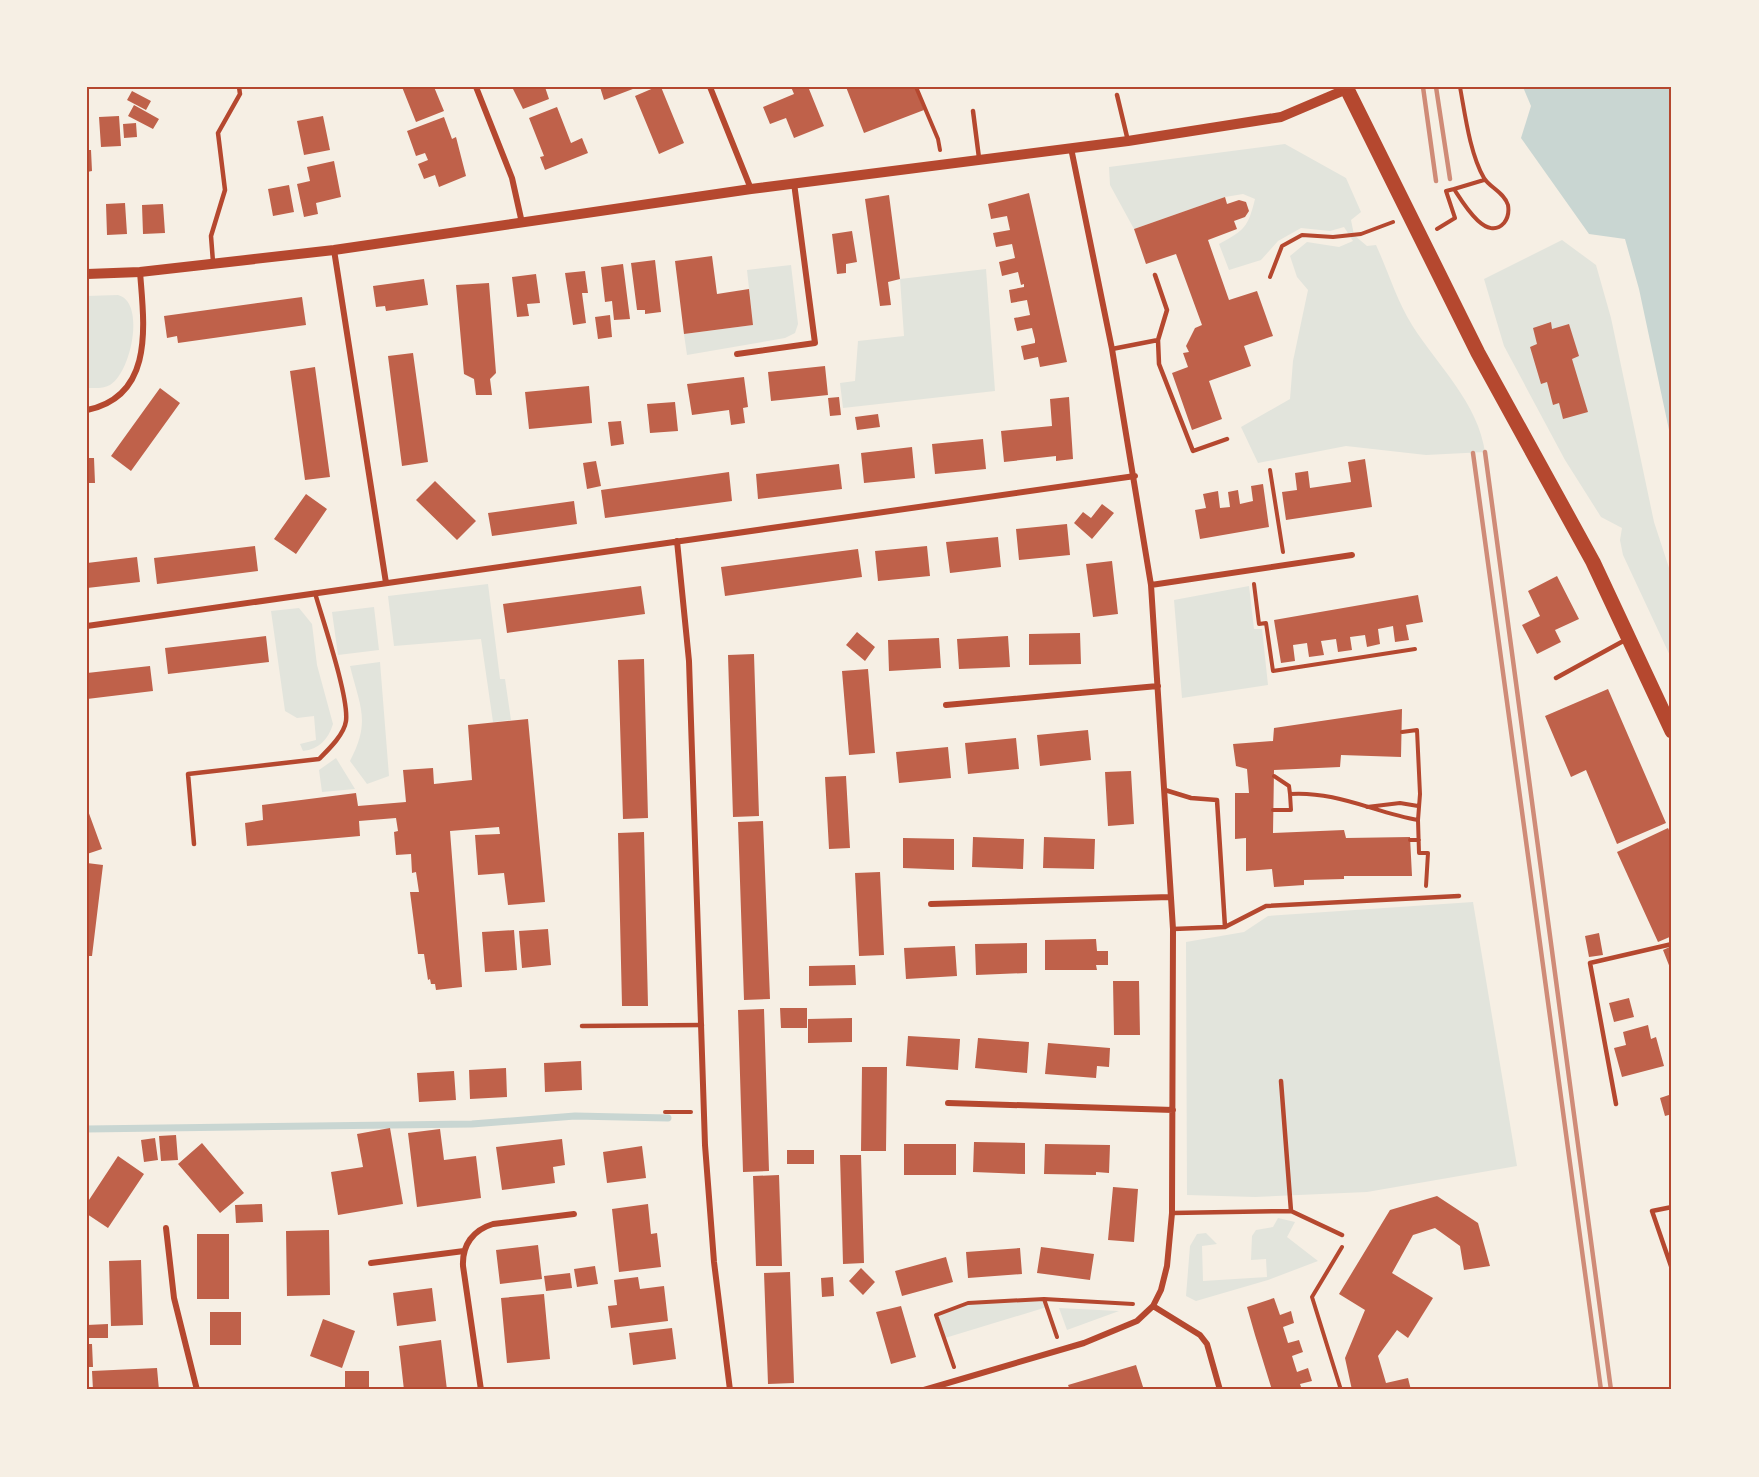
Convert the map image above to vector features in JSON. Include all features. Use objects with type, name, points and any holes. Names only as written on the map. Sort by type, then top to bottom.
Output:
[{"type":"main road","points":[[1346,88],[1478,353],[1593,562],[1627,639],[1672,731]]},
{"type":"street","points":[[476,87],[512,178],[522,223]]},
{"type":"street","points":[[710,87],[751,189]]},
{"type":"street","points":[[87,274],[140,272],[334,250],[794,183],[1128,141],[1281,117],[1346,88]]},
{"type":"street","points":[[924,1390],[1084,1343],[1137,1321],[1153,1306],[1161,1290],[1167,1266],[1172,1213],[1173,929],[1151,585],[1135,476],[1112,349],[1071,148]]},
{"type":"street","points":[[737,354],[815,343],[794,183]]},
{"type":"street","points":[[334,250],[386,583]]},
{"type":"street","points":[[87,410],[113,400],[126,388],[136,372],[143,339],[140,272]]},
{"type":"street","points":[[87,626],[1135,476]]},
{"type":"street","points":[[676,541],[689,661],[705,1156],[714,1262],[730,1390]]},
{"type":"street","points":[[1151,585],[1352,555]]},
{"type":"street","points":[[946,705],[1158,686]]},
{"type":"street","points":[[931,904],[1170,897]]},
{"type":"street","points":[[948,1103],[1173,1110]]},
{"type":"street","points":[[481,1390],[463,1266],[464,1251],[476,1232],[493,1224],[574,1214]]},
{"type":"street","points":[[166,1228],[174,1298],[197,1390]]},
{"type":"street","points":[[371,1263],[464,1251]]},
{"type":"street","points":[[1153,1306],[1200,1335],[1207,1344],[1220,1390]]},
{"type":"lane","points":[[213,264],[211,236],[225,190],[218,133],[240,94],[239,87]]},
{"type":"lane","points":[[1117,96],[1128,141]]},
{"type":"lane","points":[[973,111],[979,158]]},
{"type":"lane","points":[[1155,275],[1167,310],[1158,340],[1159,364],[1193,450],[1227,439]]},
{"type":"lane","points":[[1112,349],[1158,340]]},
{"type":"lane","points":[[194,844],[188,774],[319,759],[334,744],[346,723],[345,702],[315,593]]},
{"type":"lane","points":[[1556,678],[1627,639]]},
{"type":"lane","points":[[1165,790],[1191,798],[1217,800],[1225,927]]},
{"type":"lane","points":[[1173,929],[1225,927],[1266,906],[1459,896]]},
{"type":"lane","points":[[1616,1104],[1590,963],[1672,944]]},
{"type":"lane","points":[[582,1026],[702,1024]]},
{"type":"lane","points":[[1281,1081],[1292,1210]]},
{"type":"lane","points":[[1672,1207],[1652,1211],[1672,1269]]},
{"type":"lane","points":[[1172,1213],[1292,1210],[1342,1235]]},
{"type":"path","points":[[916,87],[938,139],[942,163]]},
{"type":"path","points":[[1454,189],[1483,226],[1494,228],[1506,221],[1508,205],[1501,194],[1484,180],[1469,132],[1460,87]]},
{"type":"path","points":[[1422,238],[1455,218],[1446,191],[1484,180]]},
{"type":"path","points":[[1270,277],[1282,246],[1302,235],[1333,237],[1361,234],[1411,216]]},
{"type":"path","points":[[1270,470],[1285,566]]},
{"type":"path","points":[[1252,571],[1259,624],[1266,623],[1273,671],[1415,649]]},
{"type":"path","points":[[1402,732],[1417,730],[1420,794],[1419,853],[1428,853],[1425,898]]},
{"type":"path","points":[[1273,810],[1291,810],[1289,786],[1274,776]]},
{"type":"path","points":[[1290,794],[1316,793],[1418,820]]},
{"type":"path","points":[[1366,807],[1400,803],[1418,806]]},
{"type":"path","points":[[1410,840],[1419,840]]},
{"type":"path","points":[[665,1112],[684,1112]]},
{"type":"path","points":[[1341,1390],[1312,1297],[1342,1246],[1342,1235]]},
{"type":"path","points":[[1044,1299],[1061,1349]]},
{"type":"path","points":[[958,1380],[936,1315],[968,1303],[1044,1299],[1153,1306]]},
{"type":"shaded area","points":[[1523,87],[1672,87],[1672,444],[1639,289],[1625,239],[1589,234],[1521,138],[1531,106]]},
{"type":"shaded area","points":[[1285,144],[1346,178],[1361,212],[1351,220],[1354,235],[1367,246],[1376,245],[1412,325],[1466,401],[1481,434],[1485,452],[1426,455],[1346,446],[1258,463],[1241,427],[1290,399],[1293,361],[1308,290],[1297,277],[1290,256],[1307,242],[1339,247],[1353,241],[1344,227],[1330,231],[1301,228],[1278,241],[1261,260],[1229,270],[1219,244],[1244,227],[1255,199],[1243,194],[1225,197],[1134,229],[1110,185],[1109,167]]},
{"type":"shaded area","points":[[1562,240],[1596,265],[1611,318],[1654,522],[1672,577],[1672,660],[1623,555],[1620,540],[1622,528],[1601,517],[1565,460],[1504,346],[1484,279]]},
{"type":"shaded area","points":[[791,265],[798,324],[795,333],[785,338],[687,355],[684,334],[753,325],[747,270]]},
{"type":"shaded area","points":[[986,269],[995,391],[843,408],[840,383],[855,381],[858,341],[904,336],[900,279]]},
{"type":"shaded area","points":[[118,295],[127,300],[132,310],[132,338],[129,353],[118,378],[110,385],[102,388],[87,388],[87,296]]},
{"type":"shaded area","points":[[488,584],[500,679],[505,679],[511,720],[493,722],[481,639],[394,646],[388,596]]},
{"type":"shaded area","points":[[1249,586],[1254,629],[1262,629],[1268,685],[1182,698],[1174,600]]},
{"type":"shaded area","points":[[374,607],[379,650],[338,655],[332,612]]},
{"type":"shaded area","points":[[299,608],[312,624],[317,665],[333,724],[322,743],[303,751],[300,744],[316,740],[314,716],[297,718],[285,711],[271,611]]},
{"type":"shaded area","points":[[380,662],[389,776],[367,784],[350,761],[360,735],[362,714],[350,666]]},
{"type":"shaded area","points":[[336,758],[355,789],[322,792],[319,770]]},
{"type":"shaded area","points":[[1473,902],[1517,1166],[1367,1192],[1255,1197],[1187,1195],[1186,942],[1244,932],[1268,916]]},
{"type":"shaded area","points":[[1278,1218],[1295,1222],[1287,1237],[1318,1261],[1268,1280],[1196,1301],[1186,1296],[1190,1246],[1197,1234],[1206,1233],[1217,1244],[1202,1246],[1203,1281],[1267,1277],[1266,1259],[1251,1260],[1252,1236],[1256,1230],[1273,1227]]},
{"type":"shaded area","points":[[1044,1299],[1047,1307],[945,1338],[936,1315],[968,1303]]},
{"type":"shaded area","points":[[1059,1308],[1119,1311],[1067,1330]]},
{"type":"building","points":[[402,87],[434,87],[444,111],[416,122]]},
{"type":"building","points":[[512,87],[545,87],[549,99],[523,109]]},
{"type":"building","points":[[600,87],[638,87],[604,100]]},
{"type":"building","points":[[661,87],[684,143],[659,154],[635,96]]},
{"type":"building","points":[[791,87],[813,87],[809,89],[824,126],[794,138],[786,118],[770,124],[763,107],[794,94]]},
{"type":"building","points":[[846,87],[915,87],[924,110],[864,133]]},
{"type":"building","points":[[132,91],[151,101],[146,110],[127,100]]},
{"type":"building","points":[[134,105],[159,119],[153,129],[128,116]]},
{"type":"building","points":[[557,107],[571,143],[582,138],[588,153],[545,170],[540,157],[544,156],[529,118]]},
{"type":"building","points":[[119,116],[121,146],[101,147],[99,117]]},
{"type":"building","points":[[323,116],[330,150],[304,155],[297,121]]},
{"type":"building","points":[[444,117],[452,139],[456,137],[466,176],[439,187],[435,175],[424,179],[418,164],[428,160],[425,153],[416,156],[407,131]]},
{"type":"building","points":[[136,123],[137,137],[124,138],[123,124]]},
{"type":"building","points":[[87,150],[91,150],[92,171],[87,172]]},
{"type":"building","points":[[334,161],[341,197],[316,203],[318,214],[304,217],[297,184],[310,181],[307,167]]},
{"type":"building","points":[[289,185],[294,212],[273,216],[268,189]]},
{"type":"building","points":[[1029,193],[1067,362],[1040,367],[1038,357],[1024,360],[1021,346],[1035,343],[1032,328],[1017,331],[1014,318],[1030,315],[1027,300],[1011,303],[1009,290],[1024,287],[1024,284],[1021,285],[1018,272],[1002,276],[999,262],[1015,258],[1012,244],[996,247],[993,233],[1010,230],[1007,216],[991,219],[988,204]]},
{"type":"building","points":[[889,195],[900,279],[888,282],[891,305],[880,306],[865,199]]},
{"type":"building","points":[[1225,197],[1227,204],[1239,200],[1246,202],[1249,211],[1245,217],[1234,221],[1237,229],[1208,240],[1229,300],[1257,291],[1273,336],[1244,346],[1251,366],[1209,381],[1222,419],[1192,430],[1172,373],[1188,367],[1183,353],[1189,352],[1186,346],[1195,328],[1202,325],[1176,254],[1146,264],[1134,229]]},
{"type":"building","points":[[125,203],[127,234],[107,235],[106,204]]},
{"type":"building","points":[[163,204],[165,233],[143,234],[142,205]]},
{"type":"building","points":[[852,231],[857,262],[846,264],[846,273],[837,274],[832,234]]},
{"type":"building","points":[[712,256],[717,294],[749,289],[753,325],[684,334],[675,261]]},
{"type":"building","points":[[655,260],[661,312],[645,314],[645,310],[637,310],[631,263]]},
{"type":"building","points":[[623,264],[630,319],[614,320],[612,301],[605,302],[601,267]]},
{"type":"building","points":[[585,271],[588,293],[582,293],[586,323],[573,325],[565,273]]},
{"type":"building","points":[[536,274],[540,303],[527,304],[529,316],[517,317],[512,277]]},
{"type":"building","points":[[424,279],[428,305],[386,311],[385,306],[376,307],[373,286]]},
{"type":"building","points":[[489,283],[496,373],[490,379],[492,395],[476,395],[474,379],[464,374],[456,285]]},
{"type":"building","points":[[302,297],[306,325],[178,343],[177,336],[167,338],[164,316]]},
{"type":"building","points":[[610,315],[612,337],[598,339],[595,317]]},
{"type":"building","points":[[1551,322],[1552,329],[1569,324],[1579,356],[1572,359],[1588,412],[1563,419],[1559,403],[1553,405],[1547,382],[1541,384],[1530,347],[1537,344],[1533,328]]},
{"type":"building","points":[[413,353],[428,462],[402,466],[388,356]]},
{"type":"building","points":[[825,366],[828,395],[771,401],[768,372]]},
{"type":"building","points":[[315,367],[330,477],[305,480],[290,371]]},
{"type":"building","points":[[744,377],[748,407],[743,408],[745,423],[731,425],[729,410],[692,415],[687,384]]},
{"type":"building","points":[[589,386],[592,423],[529,429],[525,392]]},
{"type":"building","points":[[160,388],[180,403],[131,471],[111,456]]},
{"type":"building","points":[[839,397],[841,415],[830,416],[828,398]]},
{"type":"building","points":[[1069,397],[1073,459],[1056,461],[1056,456],[1004,462],[1001,431],[1052,426],[1050,399]]},
{"type":"building","points":[[675,402],[678,431],[650,433],[647,404]]},
{"type":"building","points":[[878,414],[880,427],[857,430],[855,417]]},
{"type":"building","points":[[621,421],[624,444],[611,446],[608,422]]},
{"type":"building","points":[[983,439],[986,469],[935,474],[932,444]]},
{"type":"building","points":[[912,447],[915,478],[864,483],[861,453]]},
{"type":"building","points":[[87,458],[94,458],[95,483],[87,483]]},
{"type":"building","points":[[1365,459],[1372,507],[1286,520],[1282,492],[1297,490],[1295,473],[1308,471],[1310,488],[1351,482],[1348,462]]},
{"type":"building","points":[[596,461],[601,486],[587,489],[583,463]]},
{"type":"building","points":[[839,464],[842,489],[758,499],[756,474]]},
{"type":"building","points":[[729,472],[732,501],[605,518],[601,490]]},
{"type":"building","points":[[435,481],[476,521],[457,540],[416,500]]},
{"type":"building","points":[[1263,484],[1269,527],[1200,539],[1195,510],[1206,508],[1203,494],[1218,491],[1220,508],[1230,507],[1228,492],[1238,490],[1240,504],[1253,501],[1251,486]]},
{"type":"building","points":[[306,494],[327,509],[296,554],[274,539]]},
{"type":"building","points":[[574,501],[577,524],[492,536],[488,513]]},
{"type":"building","points":[[1102,504],[1114,513],[1092,539],[1074,523],[1083,512],[1091,518]]},
{"type":"building","points":[[1067,524],[1070,555],[1019,560],[1016,529]]},
{"type":"building","points":[[998,537],[1001,567],[950,573],[946,542]]},
{"type":"building","points":[[255,546],[258,571],[157,584],[154,558]]},
{"type":"building","points":[[927,546],[930,576],[878,581],[875,551]]},
{"type":"building","points":[[858,549],[862,577],[725,596],[721,567]]},
{"type":"building","points":[[137,557],[140,582],[87,588],[87,563]]},
{"type":"building","points":[[1112,561],[1118,614],[1093,617],[1086,564]]},
{"type":"building","points":[[1557,576],[1579,619],[1555,630],[1561,642],[1537,654],[1522,625],[1540,616],[1528,591]]},
{"type":"building","points":[[641,586],[645,614],[507,633],[503,604]]},
{"type":"building","points":[[1418,595],[1423,622],[1406,625],[1409,640],[1395,642],[1393,626],[1378,629],[1380,644],[1367,647],[1365,635],[1350,637],[1352,650],[1338,652],[1336,639],[1321,641],[1324,655],[1309,657],[1307,643],[1293,645],[1295,661],[1281,663],[1274,620]]},
{"type":"building","points":[[857,632],[875,647],[865,661],[846,645]]},
{"type":"building","points":[[1080,633],[1081,664],[1029,665],[1029,634]]},
{"type":"building","points":[[266,636],[269,662],[168,674],[165,648]]},
{"type":"building","points":[[1008,636],[1010,667],[959,669],[957,639]]},
{"type":"building","points":[[939,638],[941,668],[889,671],[888,640]]},
{"type":"building","points":[[754,654],[759,816],[733,817],[728,655]]},
{"type":"building","points":[[644,659],[648,818],[623,819],[618,660]]},
{"type":"building","points":[[150,666],[153,691],[87,699],[87,673]]},
{"type":"building","points":[[868,669],[875,753],[849,755],[842,671]]},
{"type":"building","points":[[1608,689],[1666,823],[1617,844],[1586,770],[1571,777],[1545,716]]},
{"type":"building","points":[[1402,709],[1401,757],[1341,755],[1340,767],[1274,770],[1273,833],[1344,830],[1346,838],[1410,837],[1412,876],[1344,876],[1344,879],[1304,880],[1304,885],[1274,887],[1272,869],[1246,871],[1246,838],[1235,839],[1235,793],[1249,793],[1247,769],[1236,766],[1233,744],[1273,741],[1274,728]]},
{"type":"building","points":[[528,719],[545,902],[508,905],[504,873],[478,875],[475,835],[500,834],[499,827],[450,831],[462,987],[436,990],[435,984],[431,984],[430,979],[428,980],[424,954],[418,954],[410,892],[419,892],[416,872],[412,873],[411,854],[396,855],[394,832],[398,831],[396,818],[359,821],[360,836],[247,846],[245,823],[263,820],[262,805],[356,793],[358,806],[406,802],[403,770],[433,768],[434,784],[472,780],[468,725]]},
{"type":"building","points":[[1088,730],[1091,760],[1040,766],[1037,735]]},
{"type":"building","points":[[1016,738],[1019,769],[968,774],[965,743]]},
{"type":"building","points":[[948,747],[951,778],[899,783],[896,752]]},
{"type":"building","points":[[1131,771],[1134,824],[1108,826],[1105,772]]},
{"type":"building","points":[[846,776],[850,848],[829,849],[825,777]]},
{"type":"building","points":[[87,808],[102,849],[87,854]]},
{"type":"building","points":[[763,821],[770,999],[744,1000],[738,822]]},
{"type":"building","points":[[1668,828],[1672,836],[1672,936],[1658,942],[1617,852]]},
{"type":"building","points":[[644,832],[648,1006],[622,1006],[618,833]]},
{"type":"building","points":[[973,837],[1024,839],[1023,869],[972,867]]},
{"type":"building","points":[[1044,837],[1095,839],[1094,869],[1043,868]]},
{"type":"building","points":[[903,838],[954,839],[954,870],[903,868]]},
{"type":"building","points":[[87,863],[103,865],[92,956],[87,956]]},
{"type":"building","points":[[880,872],[884,955],[859,956],[855,873]]},
{"type":"building","points":[[548,929],[551,965],[522,968],[519,931]]},
{"type":"building","points":[[514,930],[517,970],[485,972],[482,932]]},
{"type":"building","points":[[1599,933],[1603,955],[1589,957],[1585,936]]},
{"type":"building","points":[[1096,939],[1097,951],[1108,951],[1108,965],[1096,965],[1097,970],[1045,970],[1045,940]]},
{"type":"building","points":[[1027,943],[1027,973],[976,975],[975,944]]},
{"type":"building","points":[[955,946],[957,976],[906,979],[904,948]]},
{"type":"building","points":[[1672,946],[1672,973],[1663,950]]},
{"type":"building","points":[[855,965],[856,985],[809,986],[809,966]]},
{"type":"building","points":[[1113,981],[1139,981],[1140,1035],[1114,1035]]},
{"type":"building","points":[[1629,998],[1634,1017],[1614,1022],[1609,1003]]},
{"type":"building","points":[[780,1008],[807,1008],[807,1028],[781,1028]]},
{"type":"building","points":[[764,1009],[769,1171],[743,1172],[738,1010]]},
{"type":"building","points":[[852,1018],[852,1042],[808,1043],[808,1019]]},
{"type":"building","points":[[1648,1025],[1651,1039],[1656,1037],[1664,1066],[1622,1077],[1614,1048],[1626,1045],[1623,1032]]},
{"type":"building","points":[[908,1036],[960,1039],[958,1070],[906,1066]]},
{"type":"building","points":[[978,1038],[1029,1042],[1027,1073],[975,1068]]},
{"type":"building","points":[[1048,1043],[1110,1048],[1109,1067],[1097,1066],[1096,1078],[1045,1074]]},
{"type":"building","points":[[581,1061],[582,1090],[545,1092],[544,1063]]},
{"type":"building","points":[[862,1067],[887,1067],[886,1151],[861,1151]]},
{"type":"building","points":[[506,1068],[507,1097],[470,1099],[469,1070]]},
{"type":"building","points":[[454,1071],[456,1100],[419,1102],[417,1073]]},
{"type":"building","points":[[1672,1094],[1672,1114],[1665,1116],[1660,1098]]},
{"type":"building","points":[[390,1128],[403,1204],[338,1215],[331,1172],[363,1167],[357,1134]]},
{"type":"building","points":[[440,1129],[444,1160],[476,1156],[481,1198],[417,1207],[408,1133]]},
{"type":"building","points":[[176,1135],[178,1160],[161,1161],[159,1136]]},
{"type":"building","points":[[155,1138],[158,1160],[144,1162],[141,1140]]},
{"type":"building","points":[[562,1139],[565,1165],[553,1167],[555,1183],[502,1190],[496,1147]]},
{"type":"building","points":[[974,1142],[1025,1143],[1025,1174],[973,1172]]},
{"type":"building","points":[[202,1143],[244,1193],[220,1213],[178,1164]]},
{"type":"building","points":[[904,1144],[956,1144],[956,1175],[904,1175]]},
{"type":"building","points":[[1045,1144],[1110,1145],[1109,1173],[1044,1174]]},
{"type":"building","points":[[642,1146],[646,1178],[607,1183],[603,1152]]},
{"type":"building","points":[[787,1150],[814,1150],[814,1164],[787,1164]]},
{"type":"building","points":[[840,1155],[861,1155],[864,1263],[843,1264]]},
{"type":"building","points":[[118,1156],[144,1174],[108,1228],[87,1214],[87,1203]]},
{"type":"building","points":[[779,1175],[782,1266],[756,1266],[753,1176]]},
{"type":"building","points":[[1113,1187],[1138,1189],[1134,1242],[1108,1240]]},
{"type":"building","points":[[1437,1196],[1478,1223],[1490,1266],[1464,1270],[1460,1246],[1435,1228],[1413,1235],[1392,1273],[1433,1298],[1408,1338],[1397,1330],[1378,1356],[1386,1383],[1408,1378],[1411,1390],[1352,1390],[1345,1358],[1365,1310],[1339,1294],[1390,1210]]},
{"type":"building","points":[[262,1204],[263,1222],[236,1223],[235,1205]]},
{"type":"building","points":[[648,1204],[651,1234],[657,1233],[661,1267],[619,1272],[612,1209]]},
{"type":"building","points":[[329,1230],[330,1295],[287,1296],[286,1231]]},
{"type":"building","points":[[197,1234],[229,1234],[229,1299],[197,1299]]},
{"type":"building","points":[[538,1245],[542,1279],[500,1284],[496,1250]]},
{"type":"building","points":[[1041,1247],[1094,1254],[1090,1280],[1037,1273]]},
{"type":"building","points":[[1020,1248],[1022,1274],[968,1278],[966,1252]]},
{"type":"building","points":[[946,1257],[953,1282],[902,1296],[895,1271]]},
{"type":"building","points":[[141,1260],[143,1325],[111,1326],[109,1261]]},
{"type":"building","points":[[595,1266],[598,1284],[577,1287],[574,1269]]},
{"type":"building","points":[[861,1268],[875,1282],[863,1295],[849,1281]]},
{"type":"building","points":[[790,1272],[794,1383],[768,1384],[764,1273]]},
{"type":"building","points":[[570,1273],[572,1288],[546,1291],[544,1276]]},
{"type":"building","points":[[638,1277],[640,1289],[664,1286],[668,1321],[611,1328],[608,1306],[617,1305],[614,1280]]},
{"type":"building","points":[[833,1277],[834,1296],[822,1297],[821,1278]]},
{"type":"building","points":[[432,1288],[436,1321],[397,1326],[393,1293]]},
{"type":"building","points":[[544,1294],[550,1359],[507,1363],[501,1298]]},
{"type":"building","points":[[1274,1298],[1280,1315],[1291,1311],[1294,1323],[1283,1327],[1288,1343],[1299,1340],[1303,1352],[1292,1356],[1297,1372],[1308,1368],[1312,1381],[1300,1384],[1302,1390],[1272,1390],[1255,1335],[1247,1307]]},
{"type":"building","points":[[901,1306],[916,1357],[891,1364],[876,1312]]},
{"type":"building","points":[[210,1312],[241,1312],[241,1345],[210,1345]]},
{"type":"building","points":[[323,1319],[355,1331],[342,1368],[310,1356]]},
{"type":"building","points":[[108,1324],[108,1338],[87,1338],[87,1325]]},
{"type":"building","points":[[672,1328],[676,1359],[633,1365],[629,1333]]},
{"type":"building","points":[[441,1340],[447,1390],[404,1390],[399,1346]]},
{"type":"building","points":[[87,1344],[92,1344],[93,1367],[87,1367]]},
{"type":"building","points":[[1136,1365],[1144,1390],[1070,1390],[1068,1385]]},
{"type":"building","points":[[157,1368],[159,1390],[93,1390],[92,1371]]},
{"type":"building","points":[[345,1371],[369,1371],[369,1390],[345,1390]]},
{"type":"waterway","points":[[87,1129],[472,1124],[575,1116],[668,1118]]},
{"type":"railway","points":[[1423,87],[1436,181]]},
{"type":"railway","points":[[1436,87],[1450,179]]},
{"type":"railway","points":[[1485,452],[1611,1390]]},
{"type":"railway","points":[[1473,453],[1601,1390]]}]
